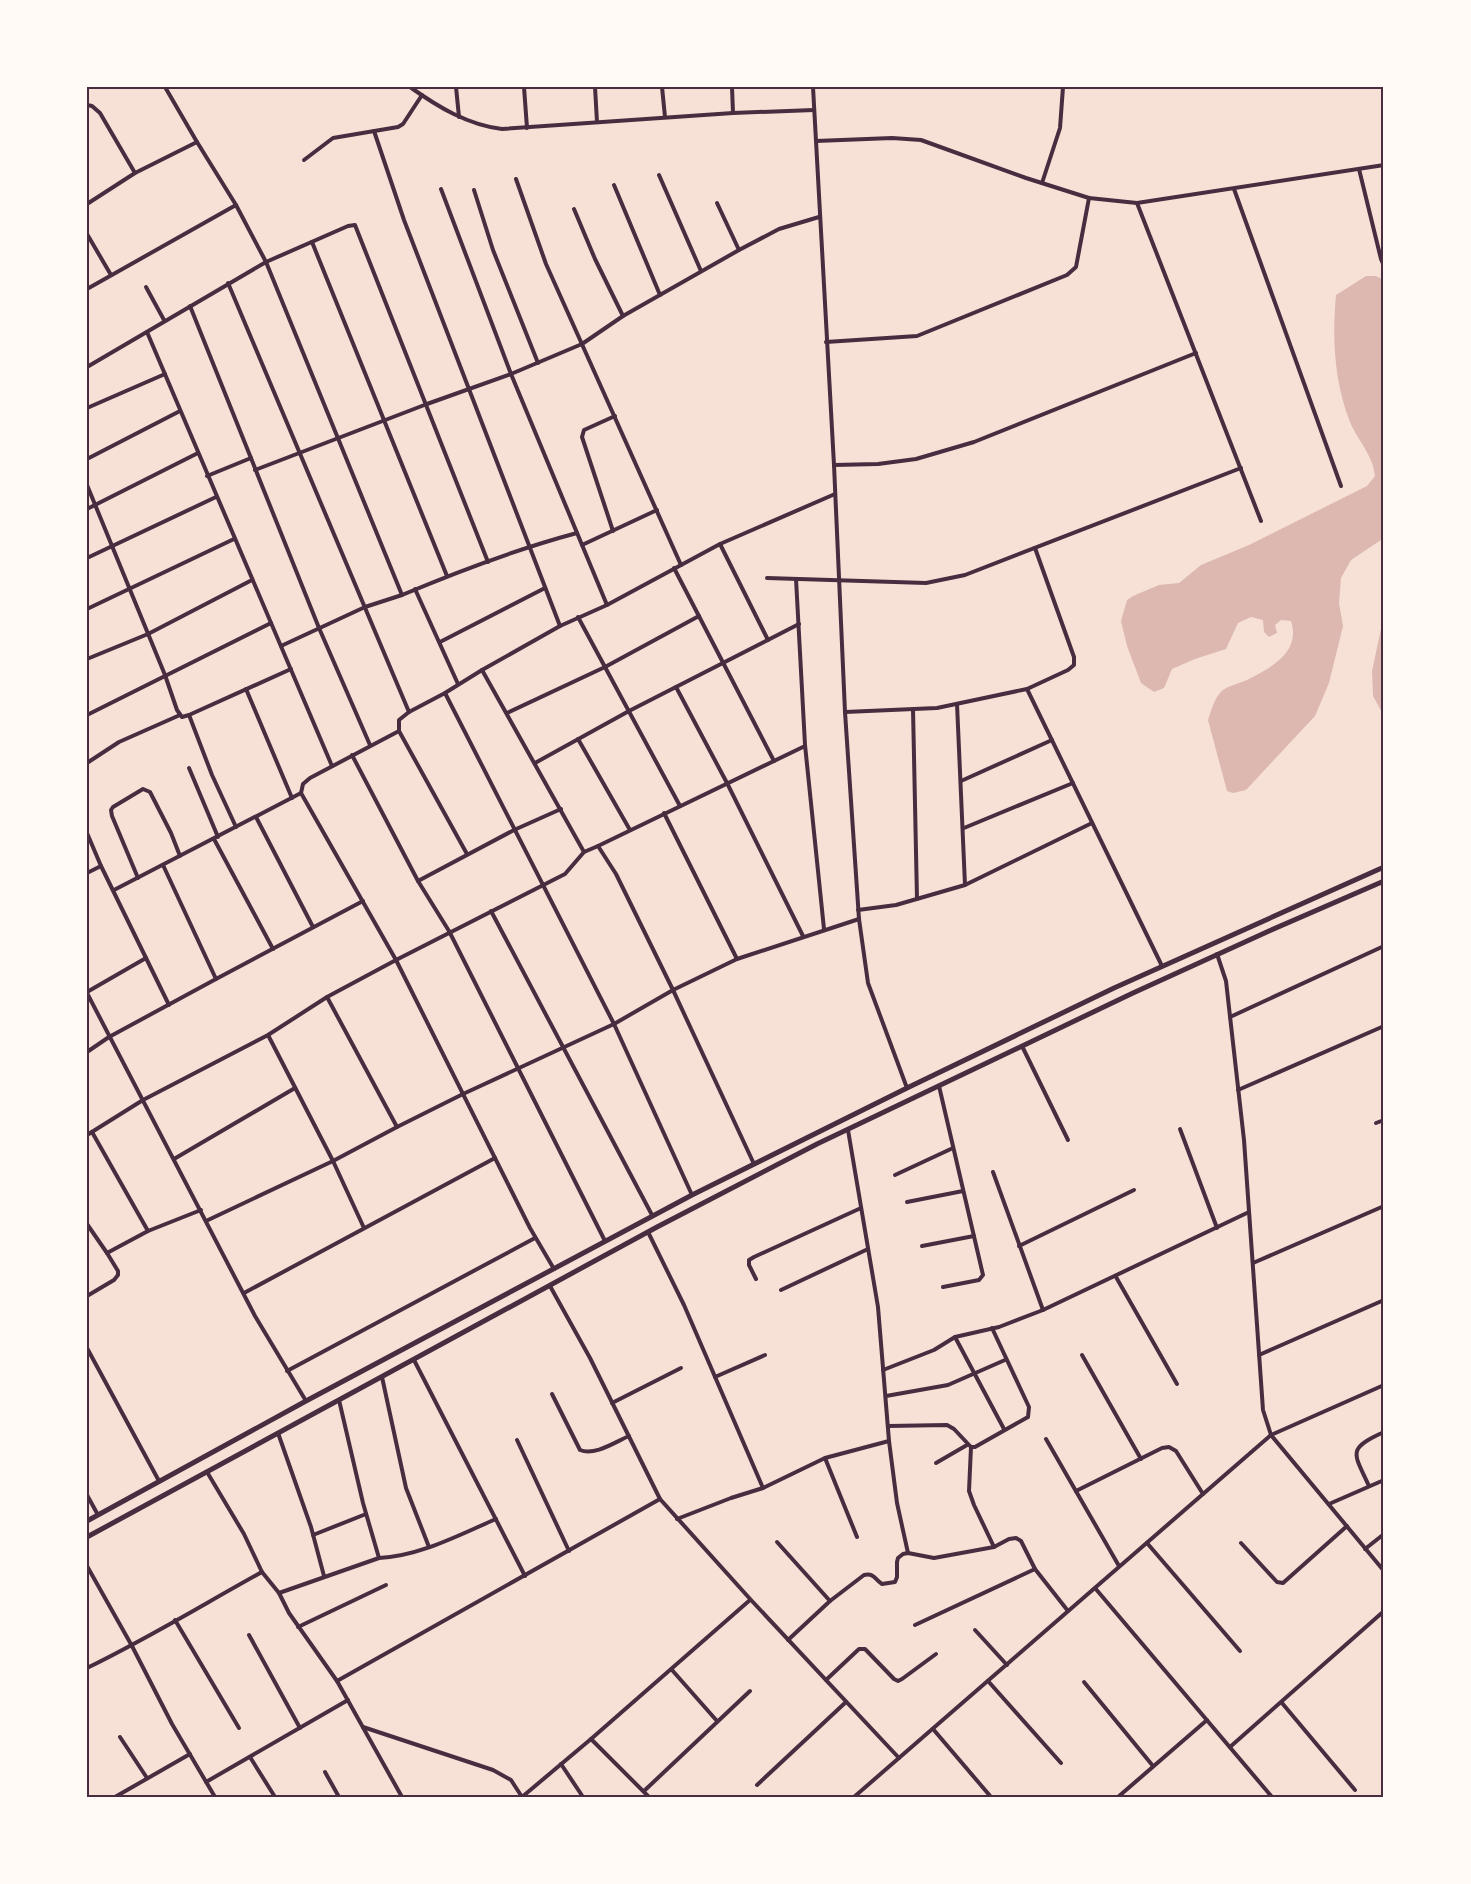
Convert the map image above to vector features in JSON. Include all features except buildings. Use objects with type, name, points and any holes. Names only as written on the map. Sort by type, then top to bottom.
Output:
[{"type":"main road","points":[[87,1521],[652,1215],[1069,1010],[1384,867]]},
{"type":"main road","points":[[87,1536],[648,1232],[848,1130],[1217,954],[1384,881]]},
{"type":"main road","points":[[1069,1010],[1074,1021]]},
{"type":"main road","points":[[480,1309],[487,1320]]},
{"type":"street","points":[[165,87],[236,205],[266,262],[402,595]]},
{"type":"street","points":[[410,87],[459,117],[488,127],[527,128],[734,112],[814,110]]},
{"type":"street","points":[[456,87],[459,117]]},
{"type":"street","points":[[524,87],[527,128]]},
{"type":"street","points":[[595,87],[597,122]]},
{"type":"street","points":[[662,87],[664,117]]},
{"type":"street","points":[[732,87],[734,112]]},
{"type":"street","points":[[813,87],[845,712],[858,910],[868,983],[907,1088]]},
{"type":"street","points":[[1042,183],[1060,128],[1063,87]]},
{"type":"street","points":[[304,160],[333,138],[398,127],[403,124],[422,95]]},
{"type":"street","points":[[87,105],[100,113],[135,173]]},
{"type":"street","points":[[374,131],[404,220],[560,626]]},
{"type":"street","points":[[816,141],[892,138],[921,140],[1089,198],[1137,203],[1384,165]]},
{"type":"street","points":[[87,204],[135,173],[197,142]]},
{"type":"street","points":[[1359,169],[1380,259],[1384,266]]},
{"type":"street","points":[[659,175],[701,271]]},
{"type":"street","points":[[516,179],[546,264],[681,565]]},
{"type":"street","points":[[614,185],[660,295]]},
{"type":"street","points":[[441,189],[511,374],[606,604]]},
{"type":"street","points":[[1234,189],[1341,486]]},
{"type":"street","points":[[474,190],[494,250],[538,363]]},
{"type":"street","points":[[826,342],[917,336],[1067,275],[1076,267],[1089,198]]},
{"type":"street","points":[[717,203],[739,250]]},
{"type":"street","points":[[1137,203],[1261,521]]},
{"type":"street","points":[[87,289],[236,205]]},
{"type":"street","points":[[574,209],[623,316]]},
{"type":"street","points":[[255,470],[511,374],[582,344],[623,316],[739,250],[779,229],[819,217]]},
{"type":"street","points":[[87,367],[266,262],[348,226],[357,226],[488,562]]},
{"type":"street","points":[[87,234],[111,275]]},
{"type":"street","points":[[312,242],[447,576]]},
{"type":"street","points":[[228,283],[409,712]]},
{"type":"street","points":[[146,287],[164,320]]},
{"type":"street","points":[[190,306],[319,628],[370,745]]},
{"type":"street","points":[[147,332],[332,766]]},
{"type":"street","points":[[834,465],[878,464],[916,459],[974,442],[1196,353]]},
{"type":"street","points":[[87,408],[165,375]]},
{"type":"street","points":[[87,459],[180,411]]},
{"type":"street","points":[[613,531],[582,437],[584,430],[615,416]]},
{"type":"street","points":[[87,509],[198,453]]},
{"type":"street","points":[[207,476],[251,458]]},
{"type":"street","points":[[767,578],[926,583],[965,576],[1241,468]]},
{"type":"street","points":[[87,485],[180,715]]},
{"type":"street","points":[[467,854],[399,731],[399,720],[409,712],[560,626],[720,544],[835,494]]},
{"type":"street","points":[[87,558],[216,497]]},
{"type":"street","points":[[582,545],[657,510]]},
{"type":"street","points":[[281,646],[365,607],[529,546],[577,533]]},
{"type":"street","points":[[87,609],[234,539]]},
{"type":"street","points":[[720,544],[768,640]]},
{"type":"street","points":[[845,712],[937,708],[957,704],[1027,689],[1074,665],[1074,657],[1035,548]]},
{"type":"street","points":[[674,568],[774,761]]},
{"type":"street","points":[[796,579],[806,745],[824,929]]},
{"type":"street","points":[[87,659],[148,634],[252,580]]},
{"type":"street","points":[[440,642],[545,588]]},
{"type":"street","points":[[415,590],[458,684]]},
{"type":"street","points":[[507,713],[605,666],[699,616]]},
{"type":"street","points":[[578,617],[680,806]]},
{"type":"street","points":[[87,715],[271,623]]},
{"type":"street","points":[[535,763],[629,711],[799,624]]},
{"type":"street","points":[[87,763],[119,742],[180,715],[182,717],[189,715],[291,669]]},
{"type":"street","points":[[482,670],[584,852]]},
{"type":"street","points":[[676,687],[727,783],[803,936]]},
{"type":"street","points":[[246,689],[292,798]]},
{"type":"street","points":[[1027,689],[1163,967]]},
{"type":"street","points":[[445,693],[614,1024],[692,1195]]},
{"type":"street","points":[[957,704],[964,828],[964,885]]},
{"type":"street","points":[[913,709],[917,899]]},
{"type":"street","points":[[189,715],[212,776],[236,827]]},
{"type":"street","points":[[399,731],[303,784],[301,793],[396,960],[535,1238],[554,1270]]},
{"type":"street","points":[[578,739],[630,830]]},
{"type":"street","points":[[961,781],[1052,740]]},
{"type":"street","points":[[87,1135],[142,1100],[268,1035],[327,998],[449,931],[565,874],[584,852],[806,745]]},
{"type":"street","points":[[352,755],[418,881],[449,931],[605,1242]]},
{"type":"street","points":[[189,768],[216,838],[273,949]]},
{"type":"street","points":[[964,828],[1073,783]]},
{"type":"street","points":[[138,878],[111,810],[143,789],[150,792],[180,856]]},
{"type":"street","points":[[114,890],[301,793]]},
{"type":"street","points":[[418,881],[513,830],[561,809]]},
{"type":"street","points":[[664,813],[737,959]]},
{"type":"street","points":[[256,817],[313,927]]},
{"type":"street","points":[[858,910],[896,905],[964,885],[1092,823]]},
{"type":"street","points":[[87,833],[169,1005]]},
{"type":"street","points":[[598,846],[616,874],[673,990],[754,1164]]},
{"type":"street","points":[[163,865],[216,979]]},
{"type":"street","points":[[87,873],[101,866]]},
{"type":"street","points":[[87,1052],[216,979],[363,901]]},
{"type":"street","points":[[491,911],[652,1215]]},
{"type":"street","points":[[206,1221],[614,1024],[673,990],[737,959],[859,919]]},
{"type":"street","points":[[1230,1017],[1384,946]]},
{"type":"street","points":[[1217,954],[1226,981],[1244,1140],[1263,1410],[1271,1435],[1384,1571]]},
{"type":"street","points":[[146,958],[87,993],[244,1293],[306,1401]]},
{"type":"street","points":[[327,998],[397,1127]]},
{"type":"street","points":[[1238,1090],[1384,1026]]},
{"type":"street","points":[[268,1035],[333,1161],[364,1228]]},
{"type":"street","points":[[1022,1046],[1068,1140]]},
{"type":"street","points":[[939,1086],[983,1275],[979,1280],[944,1287]]},
{"type":"street","points":[[174,1159],[295,1088]]},
{"type":"street","points":[[1376,1123],[1384,1120]]},
{"type":"street","points":[[1180,1129],[1217,1228]]},
{"type":"street","points":[[848,1130],[878,1307],[889,1441],[897,1503],[908,1553]]},
{"type":"street","points":[[92,1132],[148,1231]]},
{"type":"street","points":[[895,1175],[953,1148]]},
{"type":"street","points":[[244,1293],[495,1158]]},
{"type":"street","points":[[993,1172],[1043,1310]]},
{"type":"street","points":[[1019,1246],[1134,1190]]},
{"type":"street","points":[[907,1202],[963,1191]]},
{"type":"street","points":[[1253,1263],[1384,1206]]},
{"type":"street","points":[[756,1279],[749,1260],[861,1208]]},
{"type":"street","points":[[107,1253],[148,1231],[201,1210]]},
{"type":"street","points":[[883,1370],[934,1350],[955,1337],[1005,1325],[1043,1310],[1249,1212]]},
{"type":"street","points":[[87,1224],[118,1271],[114,1280],[87,1296]]},
{"type":"street","points":[[648,1232],[671,1277],[763,1488]]},
{"type":"street","points":[[921,1246],[974,1236]]},
{"type":"street","points":[[287,1371],[535,1238]]},
{"type":"street","points":[[782,1290],[868,1249]]},
{"type":"street","points":[[1116,1276],[1177,1384]]},
{"type":"street","points":[[550,1286],[612,1402],[660,1499],[750,1600],[899,1758]]},
{"type":"street","points":[[1259,1355],[1384,1300]]},
{"type":"street","points":[[936,1463],[969,1446],[975,1447],[1028,1417],[1029,1407],[992,1328]]},
{"type":"street","points":[[955,1337],[1004,1429]]},
{"type":"street","points":[[87,1348],[159,1481]]},
{"type":"street","points":[[715,1377],[765,1355]]},
{"type":"street","points":[[1082,1355],[1141,1459]]},
{"type":"street","points":[[414,1359],[525,1576]]},
{"type":"street","points":[[886,1396],[948,1384],[1005,1360]]},
{"type":"street","points":[[612,1402],[681,1368]]},
{"type":"street","points":[[382,1377],[406,1488],[429,1546]]},
{"type":"street","points":[[854,1797],[1271,1435],[1384,1385]]},
{"type":"street","points":[[552,1394],[580,1450],[587,1453],[595,1451],[629,1436]]},
{"type":"street","points":[[339,1400],[366,1514],[379,1558]]},
{"type":"street","points":[[888,1426],[947,1425],[954,1429],[969,1446],[969,1491],[994,1548]]},
{"type":"street","points":[[1369,1486],[1356,1458],[1357,1448],[1363,1441],[1384,1432]]},
{"type":"street","points":[[278,1433],[313,1535],[324,1576]]},
{"type":"street","points":[[1046,1439],[1119,1566]]},
{"type":"street","points":[[517,1440],[569,1551]]},
{"type":"street","points":[[676,1519],[763,1488],[825,1458],[889,1441]]},
{"type":"street","points":[[1076,1491],[1162,1448],[1169,1447],[1176,1451],[1203,1494]]},
{"type":"street","points":[[825,1458],[857,1537]]},
{"type":"street","points":[[207,1472],[244,1534],[262,1572],[279,1593],[298,1626],[337,1681],[402,1797]]},
{"type":"street","points":[[1329,1504],[1384,1480]]},
{"type":"street","points":[[87,1495],[98,1515]]},
{"type":"street","points":[[337,1681],[660,1499]]},
{"type":"street","points":[[313,1535],[366,1514]]},
{"type":"street","points":[[279,1593],[379,1558],[393,1558],[429,1546],[496,1519]]},
{"type":"street","points":[[1241,1543],[1277,1582],[1283,1583],[1347,1526]]},
{"type":"street","points":[[1365,1548],[1384,1534]]},
{"type":"street","points":[[788,1640],[830,1601],[864,1575],[874,1575],[882,1584],[895,1582],[898,1557],[908,1553],[934,1558],[994,1548],[1016,1538],[1021,1541],[1035,1569],[1068,1611]]},
{"type":"street","points":[[777,1542],[830,1601]]},
{"type":"street","points":[[1147,1543],[1240,1651]]},
{"type":"street","points":[[87,1566],[172,1724],[215,1797]]},
{"type":"street","points":[[915,1625],[1035,1569]]},
{"type":"street","points":[[87,1668],[132,1646],[262,1572]]},
{"type":"street","points":[[298,1626],[387,1585]]},
{"type":"street","points":[[1095,1587],[1272,1797]]},
{"type":"street","points":[[362,1726],[493,1770],[511,1780],[522,1797],[672,1670],[750,1600]]},
{"type":"street","points":[[1230,1747],[1384,1611]]},
{"type":"street","points":[[175,1620],[239,1728]]},
{"type":"street","points":[[975,1630],[1006,1665]]},
{"type":"street","points":[[249,1635],[300,1728]]},
{"type":"street","points":[[826,1680],[860,1649],[866,1649],[898,1681],[936,1654]]},
{"type":"street","points":[[672,1670],[717,1720]]},
{"type":"street","points":[[988,1681],[1060,1763]]},
{"type":"street","points":[[1084,1682],[1153,1766]]},
{"type":"street","points":[[644,1791],[750,1691]]},
{"type":"street","points":[[206,1782],[348,1700]]},
{"type":"street","points":[[757,1785],[846,1702]]},
{"type":"street","points":[[1282,1703],[1355,1790]]},
{"type":"street","points":[[1118,1797],[1207,1720]]},
{"type":"street","points":[[933,1728],[992,1797]]},
{"type":"street","points":[[120,1737],[147,1778]]},
{"type":"street","points":[[591,1739],[649,1797]]},
{"type":"street","points":[[115,1797],[190,1754]]},
{"type":"street","points":[[250,1757],[275,1797]]},
{"type":"street","points":[[561,1764],[583,1797]]},
{"type":"street","points":[[325,1772],[339,1797]]},
{"type":"shaded area","points":[[1366,276],[1376,276],[1384,280],[1384,538],[1351,560],[1341,578],[1339,603],[1343,626],[1329,683],[1315,716],[1246,790],[1233,793],[1227,791],[1208,720],[1210,712],[1223,690],[1258,674],[1282,657],[1292,641],[1291,621],[1281,620],[1275,625],[1277,633],[1269,637],[1264,632],[1263,620],[1251,617],[1238,623],[1226,649],[1172,669],[1164,688],[1154,692],[1141,683],[1127,646],[1121,621],[1127,600],[1133,596],[1159,585],[1179,583],[1201,565],[1249,545],[1367,486],[1375,476],[1365,448],[1350,422],[1340,391],[1334,343],[1336,295]]},
{"type":"shaded area","points":[[1384,615],[1384,716],[1373,696],[1372,671]]}]
